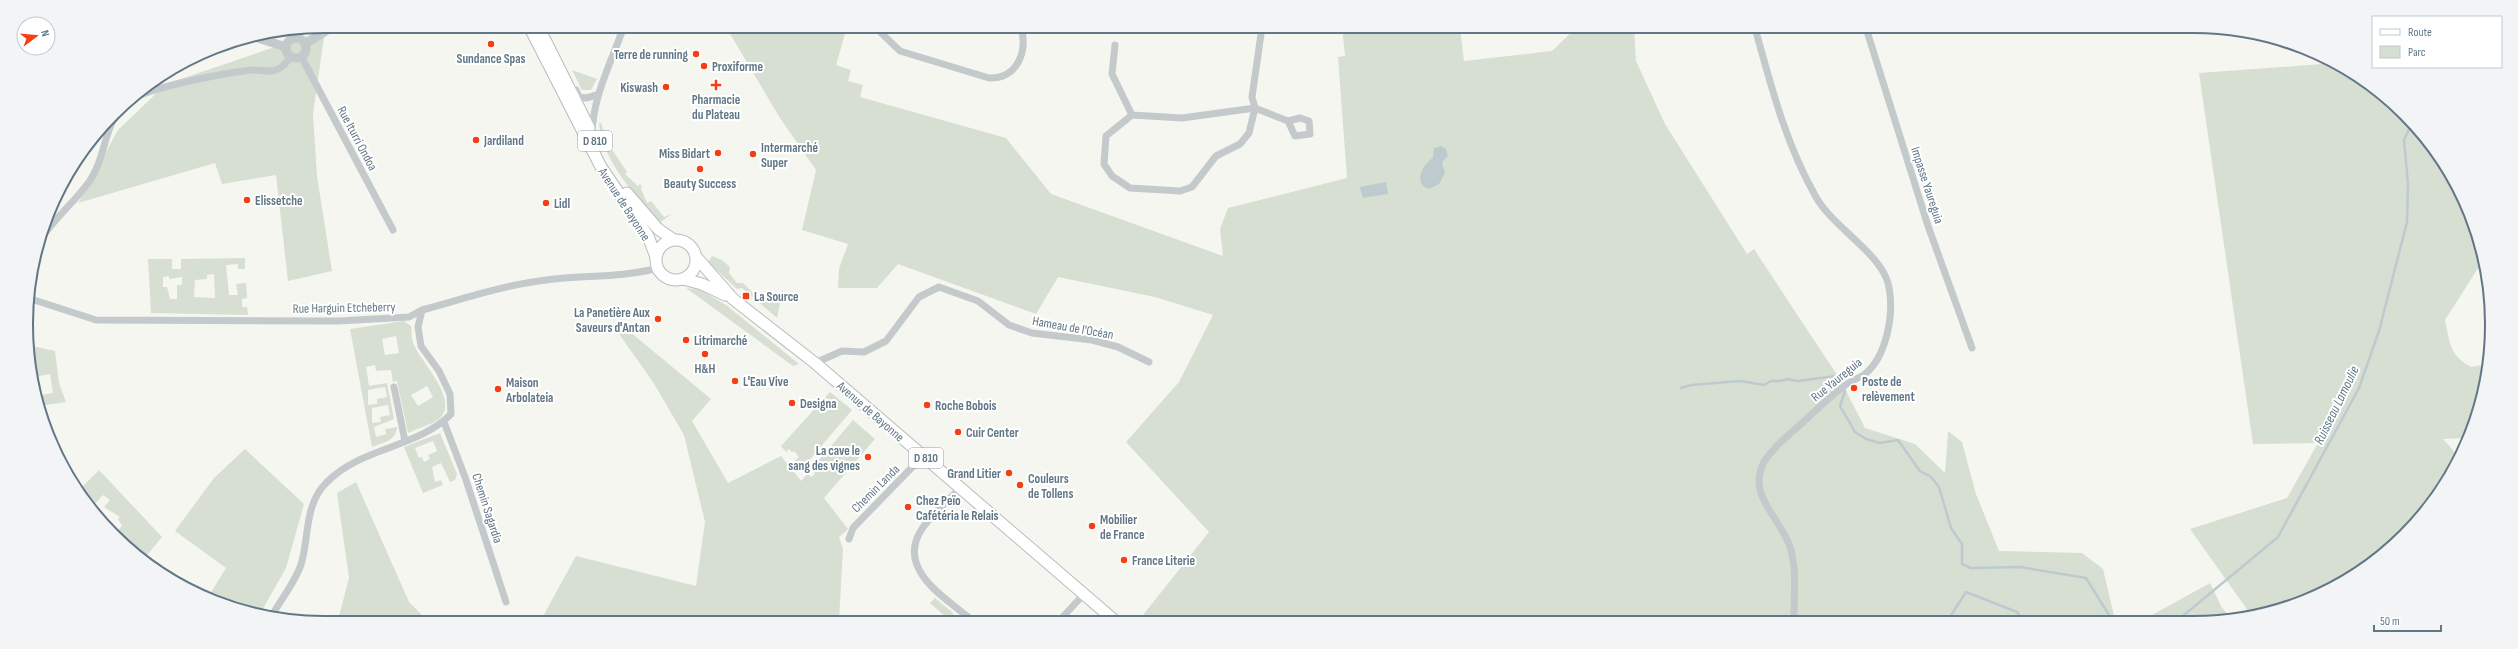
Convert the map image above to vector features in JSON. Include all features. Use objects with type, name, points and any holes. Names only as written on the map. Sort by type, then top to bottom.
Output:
[{"type":"main road","name":"Avenue de Bayonne","points":[[532,33],[601,167],[648,236],[657,262]]},
{"type":"main road","name":"Avenue de Bayonne","points":[[542,33],[588,114],[592,134],[611,169],[632,200],[658,229],[674,240]]},
{"type":"main road","points":[[674,240],[689,244],[696,258],[693,271],[683,279],[668,278],[657,262],[662,245],[674,240]]},
{"type":"main road","name":"D 810","points":[[696,258],[733,299]]},
{"type":"main road","name":"D 810","points":[[683,279],[702,284],[733,299]]},
{"type":"main road","name":"Avenue de Bayonne","points":[[733,299],[815,363],[1109,616]]},
{"type":"street","points":[[305,44],[323,33]]},
{"type":"street","name":"Avenue de Bayonne","points":[[542,33],[561,60],[579,97],[586,98],[597,95]]},
{"type":"street","points":[[588,114],[621,33]]},
{"type":"street","points":[[880,33],[900,52],[989,78],[999,78],[1014,70],[1019,60],[1023,43],[1022,33]]},
{"type":"street","points":[[1261,33],[1252,97],[1255,108],[1249,133],[1240,144],[1216,156],[1192,187],[1180,191],[1130,188],[1112,176],[1104,164],[1106,136],[1132,115],[1182,118],[1255,108],[1288,121]]},
{"type":"street","name":"Rue Yaureguia","points":[[1756,33],[1785,128],[1802,171],[1832,220],[1863,248],[1885,273],[1890,302],[1884,342],[1878,359],[1865,373],[1846,384],[1784,439],[1764,462],[1759,481],[1763,502],[1782,528],[1790,547],[1795,574],[1792,616]]},
{"type":"street","name":"Impasse Yaureguia","points":[[1868,33],[1928,226],[1972,348]]},
{"type":"street","points":[[297,38],[305,44]]},
{"type":"street","points":[[286,47],[292,39],[297,38]]},
{"type":"street","points":[[264,40],[286,47],[291,57]]},
{"type":"street","points":[[148,93],[252,70],[270,72],[278,69],[291,57],[301,56],[304,53],[305,44]]},
{"type":"street","points":[[1115,45],[1112,74],[1132,115]]},
{"type":"street","name":"Rue Iturri Ondoa","points":[[301,56],[393,230]]},
{"type":"street","name":"Avenue de Bayonne","points":[[548,66],[561,83],[579,117],[588,114]]},
{"type":"street","points":[[50,225],[89,181],[97,168],[108,129]]},
{"type":"street","name":"Rue Harguin Etcheberry","points":[[34,300],[96,320],[339,321],[409,317],[422,310],[519,284],[572,278],[612,277],[657,262]]},
{"type":"street","name":"Hameau de l'Océan","points":[[815,363],[842,351],[864,352],[886,341],[919,297],[939,287],[978,301],[1009,325],[1032,333],[1092,340],[1111,345],[1149,362]]},
{"type":"street","points":[[274,611],[302,563],[311,508],[327,482],[354,462],[440,426],[451,414],[450,394],[439,371],[421,346],[418,327],[422,310]]},
{"type":"street","points":[[394,387],[405,441]]},
{"type":"street","name":"Chemin Sagardia","points":[[444,422],[465,477],[506,602]]},
{"type":"street","name":"Chemin Landa","points":[[849,539],[853,528],[923,456]]},
{"type":"street","points":[[960,488],[919,533],[914,556],[923,578],[966,616]]},
{"type":"street","points":[[1064,616],[1084,594]]},
{"type":"green space","points":[[315,33],[325,33],[313,114],[317,176],[332,271],[288,281],[276,175],[222,184],[215,163],[78,203],[118,130],[166,84]]},
{"type":"green space","points":[[730,33],[845,33],[836,65],[851,70],[848,81],[863,85],[860,97],[1006,138],[1051,194],[1223,256],[1220,229],[1228,208],[1347,178],[1338,57],[1345,56],[1343,33],[1461,33],[1464,61],[1552,51],[1571,33],[1634,33],[1636,61],[1665,124],[1747,254],[1754,249],[1841,381],[1865,428],[1915,444],[1945,473],[1948,431],[1962,442],[1976,494],[1999,551],[2082,553],[2103,569],[2114,616],[1142,616],[1209,532],[1126,442],[1179,382],[1213,315],[1155,297],[1058,277],[1036,314],[898,264],[877,288],[838,288],[839,269],[848,244],[802,230],[816,170],[780,118]]},
{"type":"green space","points":[[2324,64],[2371,93],[2400,118],[2413,132],[2425,147],[2446,179],[2470,231],[2479,267],[2445,320],[2454,353],[2458,358],[2471,367],[2483,365],[2470,418],[2462,438],[2443,439],[2455,453],[2436,486],[2413,517],[2400,531],[2371,556],[2355,567],[2305,594],[2287,601],[2248,610],[2190,529],[2287,498],[2318,443],[2253,444],[2199,73]]},
{"type":"green space","points":[[572,70],[597,79],[591,90],[582,90]]},
{"type":"green space","points":[[599,123],[601,123],[607,142],[627,172],[625,174],[638,186],[640,184],[642,187],[641,189],[647,203],[651,201],[664,217],[672,214],[659,223],[630,189],[606,150],[601,136]]},
{"type":"green space","points":[[712,256],[722,260],[730,267],[729,273],[737,283],[743,283],[761,301],[773,300],[783,290],[777,318],[742,288],[737,289],[708,262]]},
{"type":"green space","points":[[245,258],[245,269],[238,269],[238,264],[226,265],[229,295],[238,295],[236,284],[246,283],[247,298],[242,299],[242,307],[247,307],[248,315],[151,313],[148,259],[172,259],[172,269],[181,269],[181,259]],"holes":[[[214,274],[215,298],[194,297],[195,280],[207,279],[207,275]],[[169,276],[169,279],[182,277],[182,285],[177,285],[177,299],[170,299],[167,287],[163,287],[163,277]]]},
{"type":"green space","points":[[686,288],[701,290],[726,305],[799,364],[793,366]]},
{"type":"green space","points":[[404,321],[411,326],[414,345],[437,381],[442,392],[445,402],[444,411],[439,419],[408,433],[397,381],[393,382],[391,370],[376,371],[375,365],[366,367],[369,386],[387,383],[394,419],[374,427],[376,437],[386,434],[385,429],[397,427],[395,435],[392,438],[372,447],[350,329]],"holes":[[[396,336],[399,353],[385,355],[382,339]],[[427,386],[433,397],[418,406],[411,395]],[[385,387],[387,397],[377,399],[377,404],[368,405],[368,390]],[[388,405],[390,415],[380,417],[381,422],[372,423],[372,408]]]},
{"type":"green space","points":[[624,327],[711,399],[692,421],[728,483],[781,456],[801,481],[807,474],[812,477],[815,473],[811,469],[826,452],[829,455],[835,449],[831,446],[853,420],[875,439],[824,498],[848,529],[839,537],[843,549],[839,616],[543,616],[576,556],[696,586],[705,522],[684,435],[653,382],[619,334]]},
{"type":"green space","points":[[34,346],[55,351],[59,383],[66,402],[44,405],[42,395],[53,393],[50,374],[38,376],[35,363]]},
{"type":"green space","points":[[830,392],[852,410],[806,464],[794,461],[799,457],[794,451],[792,452],[789,449],[786,452],[781,446]]},
{"type":"green space","points":[[440,433],[457,474],[455,480],[450,482],[441,463],[432,467],[435,482],[441,480],[443,485],[423,493],[404,447]],"holes":[[[433,441],[437,451],[428,455],[430,459],[424,462],[422,457],[419,458],[415,448]]]},
{"type":"green space","points":[[245,449],[304,504],[286,568],[263,609],[231,601],[211,593],[226,568],[175,531],[214,478]]},
{"type":"green space","points":[[99,470],[162,537],[147,556],[116,528],[118,530],[122,526],[118,519],[120,517],[104,507],[110,500],[103,495],[95,504],[82,487]]},
{"type":"green space","points":[[356,482],[409,602],[423,616],[339,616],[349,578],[337,493]]},
{"type":"green space","points":[[2210,583],[2222,608],[2228,614],[2194,616],[2150,616]]},
{"type":"green space","points":[[935,598],[952,612],[954,616],[945,616],[930,603]]},
{"type":"shaded area","points":[[1441,146],[1446,149],[1448,156],[1442,162],[1445,173],[1439,184],[1429,189],[1421,183],[1421,174],[1425,165],[1433,158],[1434,148]]},
{"type":"shaded area","points":[[1386,182],[1388,194],[1363,198],[1360,187]]},
{"type":"waterway","name":"Ruisseau Lamoulie","points":[[2183,616],[2278,537],[2359,388],[2379,331],[2407,222],[2408,184],[2404,140],[2410,128]]},
{"type":"waterway","points":[[1681,388],[1691,385],[1740,381],[1764,385],[1771,381],[1781,381],[1787,379],[1798,381],[1836,376],[1839,381]]},
{"type":"waterway","points":[[1845,391],[1840,406],[1855,432],[1866,439],[1880,443],[1898,440],[1920,471],[1931,477],[1939,487],[1951,528],[1962,544],[1962,564],[1971,568],[2020,567],[2086,578],[2110,616]]},
{"type":"waterway","name":"Ruisseau Lamoulie","points":[[1951,616],[1966,592],[2017,612],[2020,616]]},
{"type":"place","name":"Sundance Spas","points":[[491,44]]},
{"type":"place","name":"Terre de running","points":[[696,54]]},
{"type":"place","name":"Proxiforme","points":[[704,66]]},
{"type":"place","name":"Pharmacie du Plateau","points":[[716,85]]},
{"type":"place","name":"Kiswash","points":[[666,87]]},
{"type":"place","name":"Jardiland","points":[[476,140]]},
{"type":"place","name":"Miss Bidart","points":[[718,153]]},
{"type":"place","name":"Intermarché Super","points":[[753,154]]},
{"type":"place","name":"Beauty Success","points":[[700,169]]},
{"type":"place","name":"Elissetche","points":[[247,200]]},
{"type":"place","name":"Lidl","points":[[546,203]]},
{"type":"place","name":"La Source","points":[[746,296]]},
{"type":"place","name":"La Panetière Aux Saveurs d'Antan","points":[[658,319]]},
{"type":"place","name":"Litrimarché","points":[[686,340]]},
{"type":"place","name":"H&H","points":[[705,354]]},
{"type":"place","name":"L'Eau Vive","points":[[735,381]]},
{"type":"place","name":"Poste de relèvement","points":[[1854,388]]},
{"type":"place","name":"Maison Arbolateia","points":[[498,389]]},
{"type":"place","name":"Designa","points":[[792,403]]},
{"type":"place","name":"Roche Bobois","points":[[927,405]]},
{"type":"place","name":"Cuir Center","points":[[958,432]]},
{"type":"place","name":"La cave le sang des vignes","points":[[868,457]]},
{"type":"place","name":"Grand Litier","points":[[1009,473]]},
{"type":"place","name":"Couleurs de Tollens","points":[[1020,485]]},
{"type":"place","name":"Chez Peïo Cafétéria le Relais","points":[[908,507]]},
{"type":"place","name":"Mobilier de France","points":[[1092,526]]},
{"type":"place","name":"France Literie","points":[[1124,560]]}]
